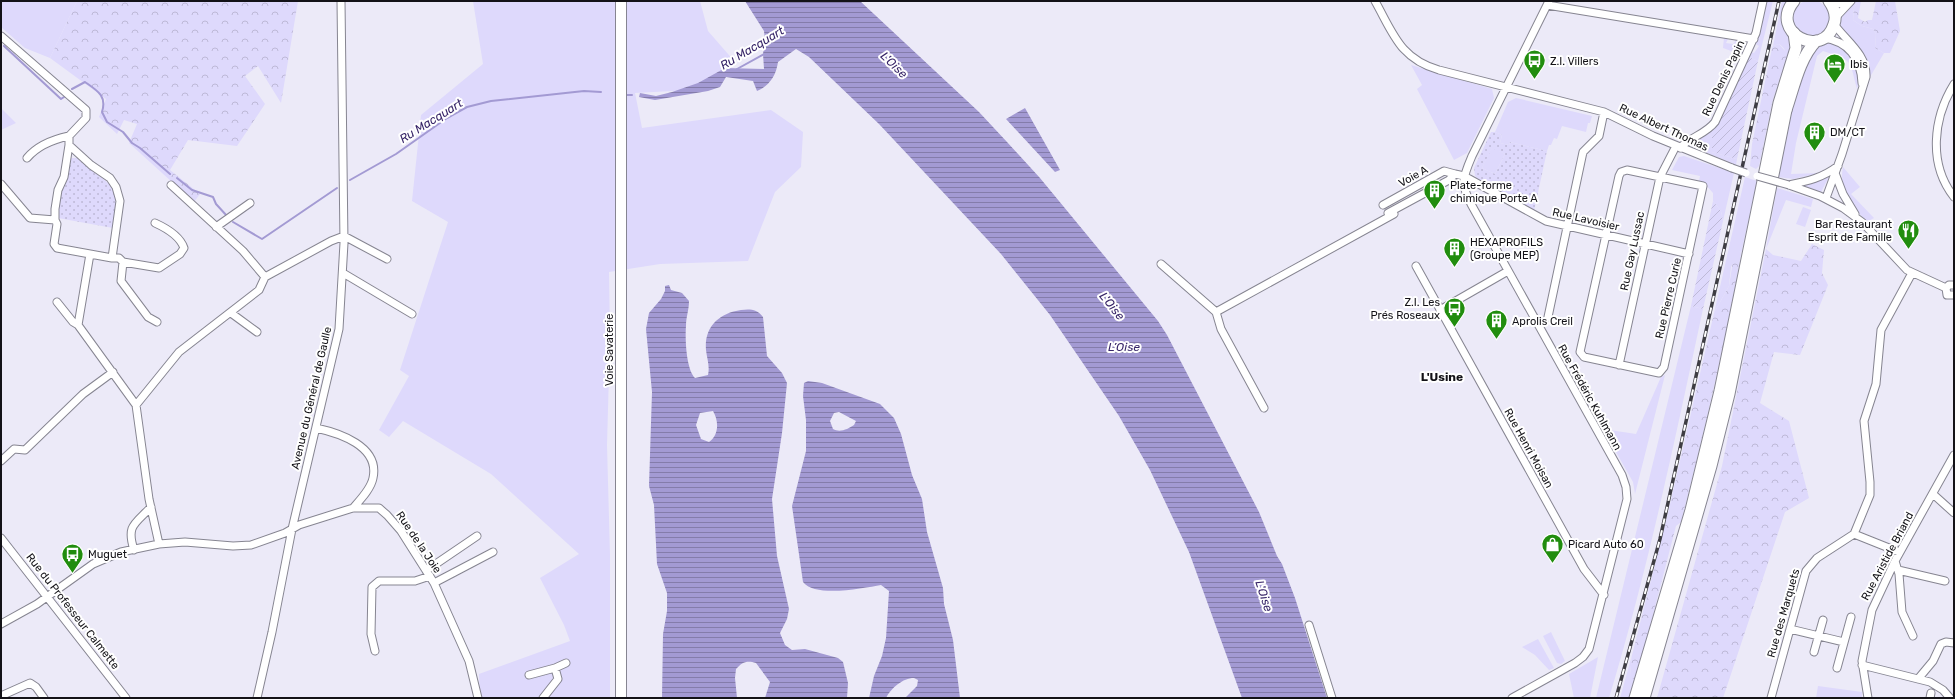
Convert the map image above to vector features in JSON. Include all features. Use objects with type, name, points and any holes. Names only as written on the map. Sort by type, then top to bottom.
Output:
[{"type":"main road","name":"Voie Savaterie","points":[[621,1],[621,698]]},
{"type":"main road","points":[[1794,1],[1787,16],[1789,26],[1794,33],[1804,40],[1819,40]]},
{"type":"main road","points":[[1644,698],[1711,466],[1728,394],[1786,110],[1802,63],[1810,48],[1830,32],[1835,21],[1834,10],[1829,2]]},
{"type":"main road","points":[[1636,698],[1691,510],[1719,398],[1779,103],[1796,48],[1794,33]]},
{"type":"street","name":"Avenue du Général de Gaulle","points":[[257,698],[272,632],[292,529],[340,329],[344,236],[341,1]]},
{"type":"street","name":"Rue Albert Thomas","points":[[1375,1],[1401,46],[1413,59],[1434,69],[1507,86],[1604,112],[1678,147],[1732,168],[1826,198],[1844,208],[1858,219],[1912,273],[1946,288],[1948,295],[1954,295]]},
{"type":"street","name":"Rue Denis Papin","points":[[1678,147],[1713,124],[1754,38],[1763,1]]},
{"type":"street","points":[[1829,2],[1838,4],[1848,1]]},
{"type":"street","points":[[1826,198],[1836,173],[1866,74],[1863,60],[1835,21],[1851,1]]},
{"type":"street","points":[[1216,312],[1386,211],[1464,176],[1548,3],[1754,38]]},
{"type":"street","points":[[1,36],[86,110],[86,118],[69,136],[60,138],[33,151],[27,158]]},
{"type":"street","points":[[1819,40],[1840,42],[1853,55],[1860,69],[1863,87]]},
{"type":"street","points":[[1954,84],[1940,117],[1936,152],[1942,178],[1954,197]]},
{"type":"street","points":[[1548,318],[1583,152],[1599,136],[1604,112]]},
{"type":"street","points":[[69,136],[64,177],[58,190],[55,220],[57,224],[54,244],[57,248],[119,258],[123,262],[159,268],[180,254],[184,248],[182,242],[165,227],[155,223]]},
{"type":"street","points":[[69,145],[91,165],[110,178],[116,187],[120,200],[112,258]]},
{"type":"street","name":"Rue Gay Lussac","points":[[1619,365],[1660,177],[1678,147]]},
{"type":"street","points":[[1789,185],[1818,178],[1838,165]]},
{"type":"street","name":"Rue Pierre Curie","points":[[1627,170],[1660,177],[1703,186],[1663,370],[1657,373],[1584,357],[1580,352],[1606,235],[1622,172],[1627,170]]},
{"type":"street","points":[[1836,173],[1843,194],[1858,219]]},
{"type":"street","name":"Rue Lavoisier","points":[[1386,211],[1449,180],[1455,174],[1464,176],[1538,218],[1567,227],[1645,243],[1689,254]]},
{"type":"street","name":"Rue Frédéric Kuhlmann","points":[[1464,176],[1463,186],[1467,197],[1622,475],[1626,487],[1626,502],[1591,643],[1583,657],[1512,698]]},
{"type":"street","points":[[1,184],[30,218],[55,220]]},
{"type":"street","points":[[171,185],[243,251],[265,278]]},
{"type":"street","points":[[216,227],[250,204]]},
{"type":"street","points":[[136,405],[179,352],[259,290],[265,278],[331,241],[344,236],[387,259]]},
{"type":"street","points":[[78,325],[90,254]]},
{"type":"street","points":[[123,262],[121,281],[148,317],[157,322]]},
{"type":"street","points":[[1161,264],[1216,312],[1221,329],[1264,408]]},
{"type":"street","name":"Rue Henri Moisan","points":[[1416,266],[1584,569],[1604,595]]},
{"type":"street","points":[[1440,310],[1508,271]]},
{"type":"street","points":[[343,273],[412,314]]},
{"type":"street","points":[[1899,552],[1854,534],[1870,495],[1864,421],[1876,384],[1881,330],[1912,273]]},
{"type":"street","points":[[1946,288],[1950,285],[1954,285]]},
{"type":"street","points":[[57,302],[73,322],[78,325],[136,405],[151,507],[159,544]]},
{"type":"street","points":[[231,313],[257,332]]},
{"type":"street","points":[[1,461],[14,449],[25,450],[83,394],[113,372]]},
{"type":"street","points":[[316,428],[341,434],[353,440],[367,454],[373,465],[373,478],[364,495],[353,508]]},
{"type":"street","name":"Rue Aristide Briand","points":[[1868,698],[1862,665],[1870,614],[1881,587],[1899,552],[1954,455]]},
{"type":"street","points":[[1933,494],[1954,513]]},
{"type":"street","points":[[134,550],[130,536],[132,527],[151,507]]},
{"type":"street","name":"Rue de la Joie","points":[[1,624],[48,596],[93,564],[121,552],[159,544],[185,542],[233,546],[252,545],[292,529],[353,508],[379,508],[401,531],[430,576],[469,661],[478,698]]},
{"type":"street","name":"Rue des Marquets","points":[[1771,698],[1807,568],[1817,558],[1854,534]]},
{"type":"street","points":[[430,576],[477,536]]},
{"type":"street","name":"Rue du Professeur Calmette","points":[[1,538],[48,596],[123,697]]},
{"type":"street","points":[[375,651],[371,634],[372,587],[380,581],[415,581],[493,552]]},
{"type":"street","points":[[1895,560],[1898,570],[1902,612],[1913,636]]},
{"type":"street","points":[[1898,570],[1945,581]]},
{"type":"street","points":[[1837,668],[1851,617]]},
{"type":"street","points":[[1814,652],[1823,620]]},
{"type":"street","points":[[1309,625],[1332,698]]},
{"type":"street","points":[[1790,629],[1844,642]]},
{"type":"street","points":[[1918,679],[1933,661],[1941,644],[1946,642],[1954,642]]},
{"type":"street","points":[[529,675],[555,668],[566,663]]},
{"type":"street","points":[[1862,665],[1934,684],[1943,690],[1950,698]]},
{"type":"street","points":[[543,698],[558,679],[555,668]]},
{"type":"street","points":[[1,696],[30,683],[36,687],[44,698]]},
{"type":"green space","points":[[1815,0],[1824,5],[1828,11],[1828,25],[1824,31],[1815,36],[1807,36],[1798,31],[1794,25],[1793,14],[1798,5],[1804,1]]},
{"type":"green space","points":[[1,1],[77,1],[50,58],[25,48],[1,27]]},
{"type":"green space","points":[[77,1],[298,1],[281,103],[258,66],[245,76],[265,104],[237,146],[188,140],[170,170],[200,194],[194,202],[129,143],[137,124],[124,120],[117,134],[99,117],[106,99],[50,58]]},
{"type":"green space","points":[[473,1],[700,1],[708,31],[735,62],[691,90],[635,93],[642,128],[771,110],[803,132],[801,167],[775,192],[748,261],[660,264],[609,272],[610,337],[607,445],[610,555],[610,698],[480,698],[479,674],[570,641],[564,625],[540,578],[579,554],[491,474],[403,421],[389,437],[379,430],[409,376],[400,370],[448,222],[412,201],[421,115],[483,64]]},
{"type":"green space","points":[[1766,1],[1773,1],[1758,61],[1749,57],[1751,52],[1754,53],[1759,46],[1754,43]]},
{"type":"green space","points":[[1782,1],[1787,1],[1784,7],[1783,19],[1792,46],[1773,99],[1786,58],[1783,47],[1779,44],[1773,46]]},
{"type":"green space","points":[[1855,1],[1858,1],[1854,8],[1853,20],[1862,26],[1873,29],[1876,34],[1875,48],[1884,53],[1870,77],[1869,70],[1863,57],[1841,30],[1840,25],[1842,17]]},
{"type":"green space","points":[[1858,1],[1861,1],[1858,18],[1865,22],[1872,20],[1876,1],[1895,1],[1900,31],[1890,53],[1884,53],[1875,48],[1876,34],[1873,29],[1862,26],[1853,20],[1854,8]]},
{"type":"green space","points":[[1724,37],[1729,37],[1726,43],[1733,44],[1738,38],[1743,40],[1746,48],[1742,55],[1723,48]]},
{"type":"green space","points":[[1833,41],[1849,53],[1855,63],[1859,76],[1857,89],[1849,62],[1823,51],[1817,56],[1796,143],[1791,174],[1820,173],[1793,179],[1778,177],[1791,109],[1801,71],[1807,57],[1813,49],[1822,44]]},
{"type":"green space","points":[[1779,44],[1786,52],[1786,58],[1773,99],[1759,166],[1756,169],[1750,166],[1752,144],[1772,48],[1773,46]]},
{"type":"green space","points":[[1749,57],[1758,61],[1737,159],[1712,152],[1712,137],[1708,134],[1717,125]]},
{"type":"green space","points":[[1411,65],[1492,89],[1494,98],[1467,153],[1454,160],[1417,89],[1422,85]]},
{"type":"green space","points":[[1516,98],[1592,116],[1590,123],[1588,123],[1586,132],[1562,126],[1557,139],[1554,138],[1547,151],[1510,142],[1509,145],[1500,143],[1502,135],[1495,132],[1508,102]]},
{"type":"green space","points":[[1,108],[16,123],[1,130]]},
{"type":"green space","points":[[1491,132],[1502,135],[1500,143],[1509,145],[1510,142],[1547,151],[1534,211],[1479,180],[1475,176],[1474,168]],"holes":[[[1492,148],[1505,154],[1495,174],[1482,168]]]},
{"type":"green space","points":[[1708,134],[1712,137],[1712,152],[1737,159],[1736,165],[1689,145],[1690,143]]},
{"type":"green space","points":[[1492,147],[1505,154],[1495,174],[1482,168]]},
{"type":"green space","points":[[1684,156],[1734,173],[1723,221],[1721,211],[1713,201],[1713,193],[1704,183],[1699,181],[1700,176],[1672,170],[1679,157]]},
{"type":"green space","points":[[72,158],[77,158],[105,180],[114,191],[115,211],[113,228],[58,218],[61,189],[66,181],[69,160]]},
{"type":"green space","points":[[1843,167],[1860,187],[1851,194],[1874,218],[1867,222],[1848,197],[1843,183]]},
{"type":"green space","points":[[1830,175],[1821,192],[1801,186]]},
{"type":"green space","points":[[1745,177],[1757,181],[1741,254],[1740,251],[1731,267],[1729,286],[1714,313]]},
{"type":"green space","points":[[1777,188],[1813,199],[1811,207],[1786,200],[1766,249]]},
{"type":"green space","points":[[1713,201],[1721,211],[1723,221],[1703,309],[1691,306]]},
{"type":"green space","points":[[1803,207],[1811,210],[1805,227],[1796,224]]},
{"type":"green space","points":[[1812,244],[1824,250],[1822,273],[1828,285],[1800,355],[1774,352],[1760,403],[1789,421],[1809,498],[1785,512],[1723,698],[1657,698],[1722,466],[1766,249],[1773,255],[1801,261]]},
{"type":"green space","points":[[1740,251],[1741,254],[1735,288],[1721,355],[1690,489],[1681,522],[1676,526],[1637,677],[1633,679],[1630,675],[1632,655],[1668,513],[1714,313],[1729,286],[1734,254]]},
{"type":"green space","points":[[1691,306],[1703,309],[1648,553],[1609,698],[1596,698]]},
{"type":"green space","points":[[1665,375],[1635,494],[1633,482],[1603,429],[1636,434],[1661,377]]},
{"type":"green space","points":[[1551,632],[1565,661],[1561,664],[1557,663],[1543,636]]},
{"type":"green space","points":[[1538,639],[1554,668],[1549,670],[1535,655],[1522,647]]},
{"type":"green space","points":[[1632,655],[1630,675],[1637,677],[1630,698],[1620,698]]},
{"type":"green space","points":[[1598,657],[1590,698],[1574,698],[1569,674]]},
{"type":"green space","points":[[1818,686],[1862,692],[1862,698],[1816,698]]},
{"type":"water","name":"L’Oise","points":[[745,1],[860,1],[979,112],[1040,178],[1158,321],[1167,335],[1259,512],[1277,556],[1282,564],[1295,598],[1327,698],[1242,698],[1189,552],[1150,470],[1119,416],[1050,315],[1001,254],[879,124],[809,57],[796,49],[778,62],[774,76],[765,86],[757,91],[753,81],[726,77],[720,87],[708,91],[655,100],[639,97],[640,93],[656,96],[672,92],[698,83],[725,68],[764,69],[764,31]]},
{"type":"water","points":[[1025,108],[1060,170],[1055,172],[1006,119]]},
{"type":"water","points":[[669,285],[671,290],[682,293],[689,301],[686,323],[686,345],[688,361],[692,374],[695,378],[708,375],[709,366],[706,342],[710,328],[714,322],[726,314],[741,310],[753,310],[758,312],[763,317],[767,356],[782,373],[787,383],[782,433],[772,499],[777,556],[789,609],[787,619],[780,633],[785,645],[792,650],[805,649],[838,658],[843,662],[848,683],[847,698],[765,698],[770,682],[756,663],[747,662],[743,663],[736,669],[735,678],[737,698],[662,698],[663,634],[667,611],[667,593],[657,564],[654,505],[649,486],[652,392],[646,329],[649,313],[661,299],[665,291],[665,286]],"holes":[[[713,411],[717,423],[715,436],[709,442],[701,439],[696,425],[700,413]]]},
{"type":"water","points":[[808,381],[822,383],[880,404],[894,418],[901,434],[912,475],[922,499],[927,532],[943,588],[944,604],[953,640],[960,698],[905,698],[917,686],[918,680],[910,678],[898,684],[886,698],[869,698],[886,638],[889,591],[881,585],[840,591],[818,590],[809,587],[803,582],[792,506],[806,451],[806,420],[803,396],[804,383]],"holes":[[[839,412],[856,421],[854,425],[849,428],[838,431],[833,429],[830,421],[834,413]]]},
{"type":"waterway","name":"Ru Macquart","points":[[4,46],[61,99],[64,97]]},
{"type":"waterway","name":"Ru Macquart","points":[[737,69],[764,54]]},
{"type":"waterway","name":"Ru Macquart","points":[[72,89],[85,82],[97,91],[102,98],[102,112],[107,122],[123,132],[132,143],[170,174]]},
{"type":"waterway","name":"Ru Macquart","points":[[350,180],[396,154],[447,118],[467,107],[491,101],[584,91],[601,92]]},
{"type":"waterway","name":"Ru Macquart","points":[[627,95],[632,95]]},
{"type":"waterway","name":"Ru Macquart","points":[[177,178],[192,190],[213,197],[216,204],[227,216]]},
{"type":"waterway","name":"Ru Macquart","points":[[233,222],[262,239],[337,188]]},
{"type":"railway","points":[[1616,698],[1660,539],[1779,1]]},
{"type":"place","name":"Z.I. Villers","points":[[1535,80]]},
{"type":"place","name":"Ibis","points":[[1835,84]]},
{"type":"place","name":"DM/CT","points":[[1814,152]]},
{"type":"place","name":"Plate-forme chimique Porte A","points":[[1434,210]]},
{"type":"place","name":"Bar Restaurant Esprit de Famille","points":[[1908,250]]},
{"type":"place","name":"HEXAPROFILS (Groupe MEP)","points":[[1455,268]]},
{"type":"place","name":"Z.I. Les Prés Roseaux","points":[[1455,328]]},
{"type":"place","name":"Aprolis Creil","points":[[1496,340]]},
{"type":"place","name":"Picard Auto 60","points":[[1552,564]]},
{"type":"place","name":"Muguet","points":[[72,574]]},
{"type":"district","name":"L'Usine","points":[[1442,377]]},
{"type":"water label","name":"L'Oise","points":[[894,65]]},
{"type":"water label","name":"L'Oise","points":[[1112,306]]},
{"type":"water label","name":"L'Oise","points":[[1264,596]]}]
